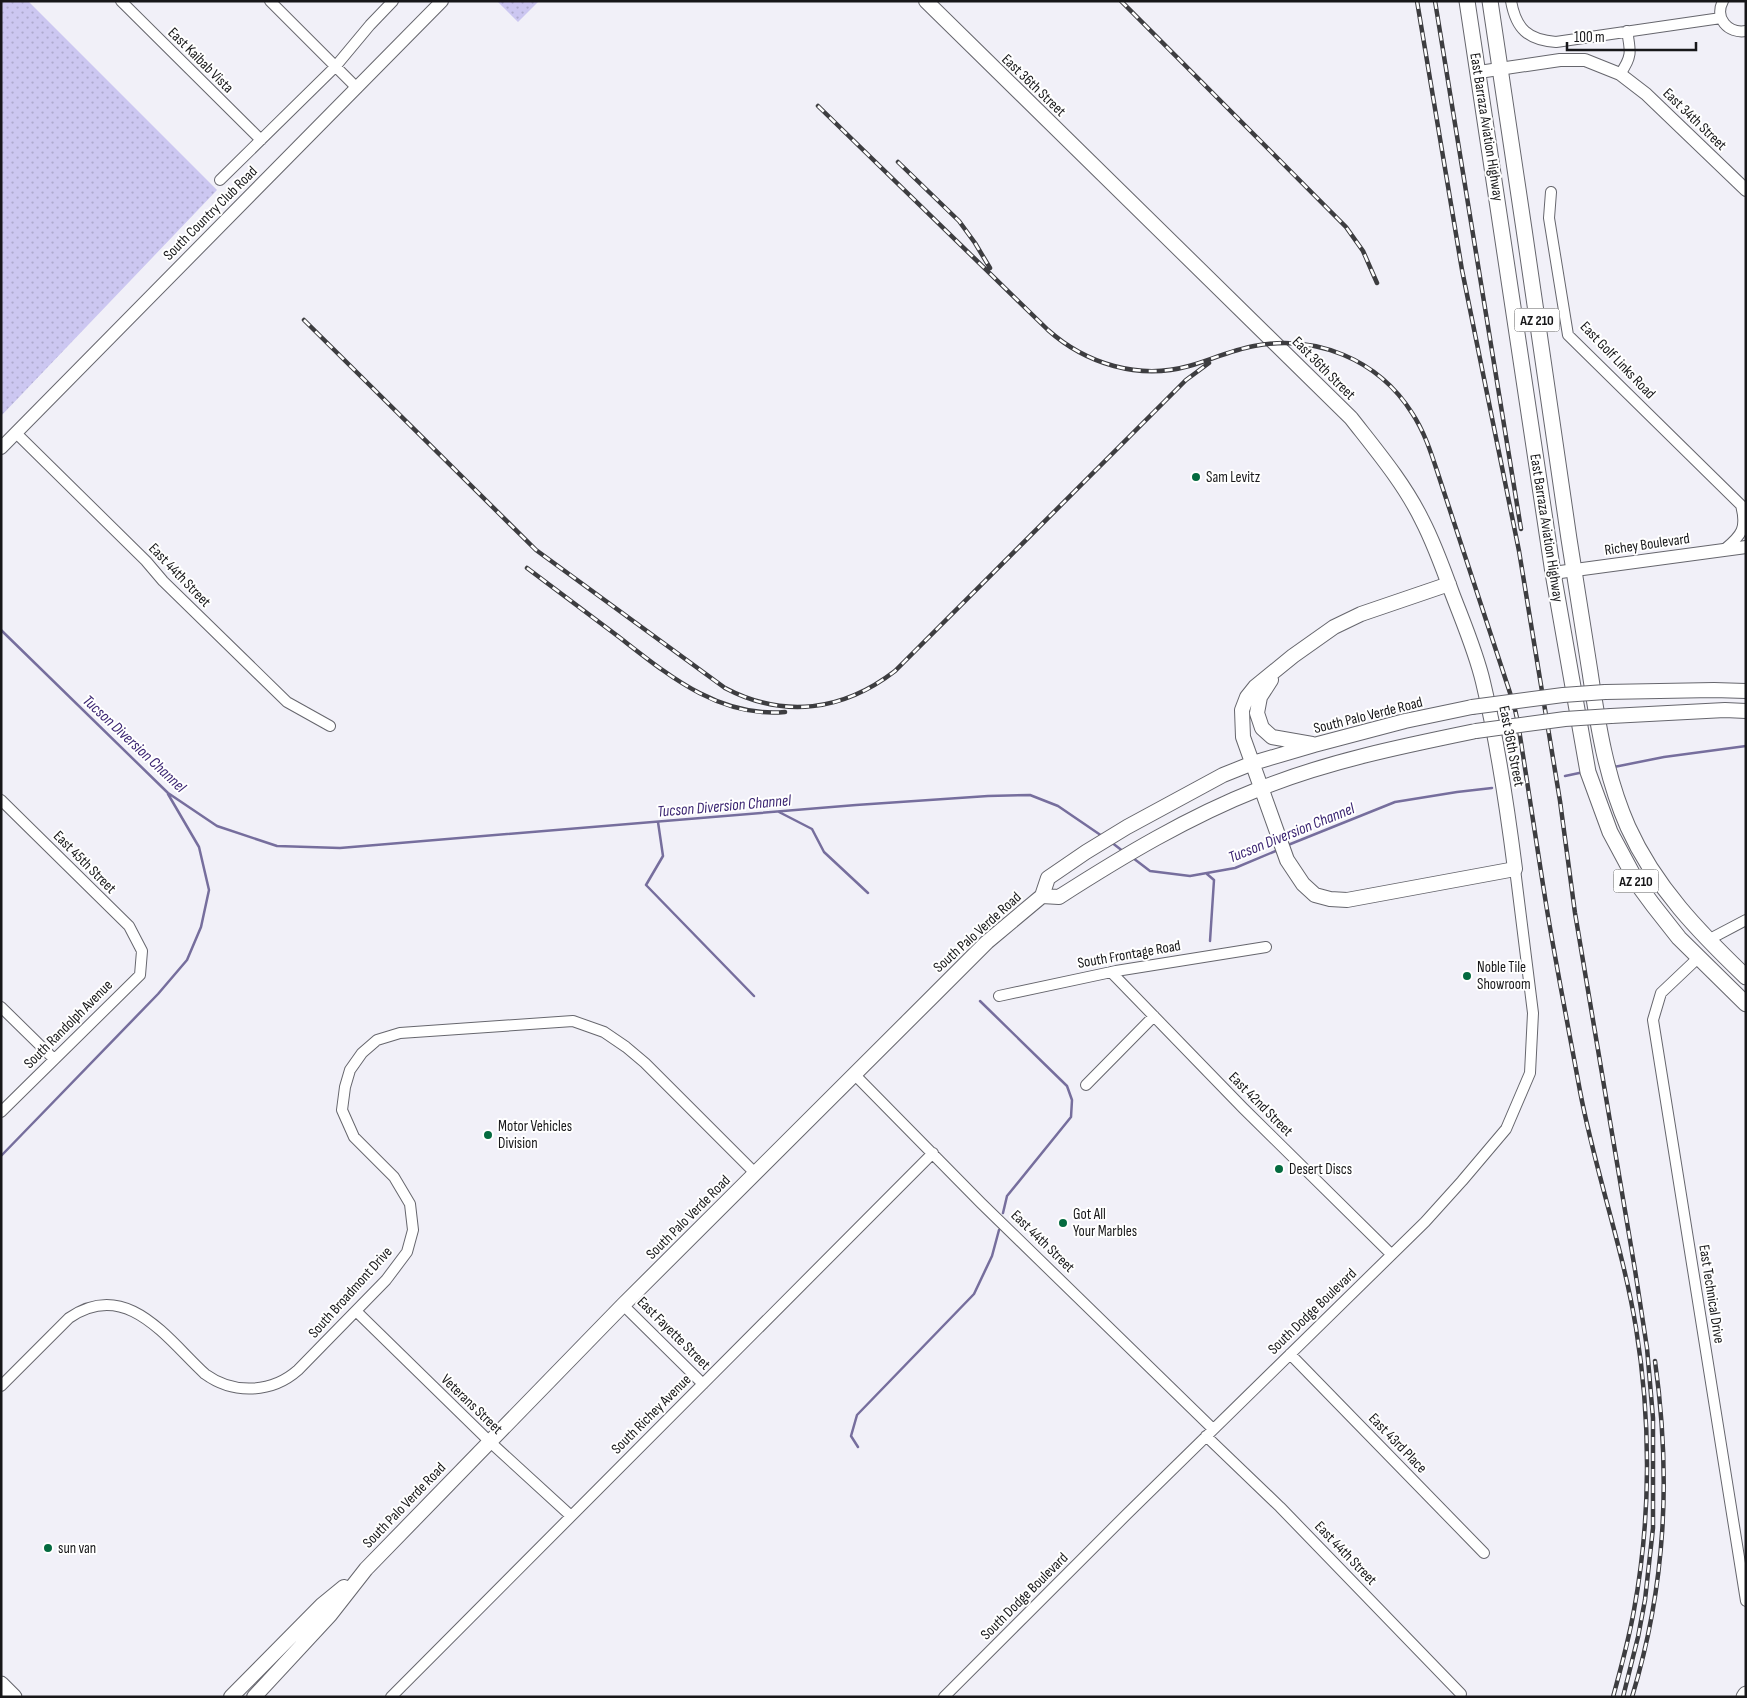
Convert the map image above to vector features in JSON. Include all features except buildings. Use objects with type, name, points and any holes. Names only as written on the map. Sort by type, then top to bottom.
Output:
[{"type":"main road","name":"East 36th Street","points":[[926,1],[1351,418],[1402,485],[1422,518],[1434,546],[1483,680],[1502,775],[1515,868]]},
{"type":"main road","name":"East Barraza Aviation Highway","points":[[1467,1],[1553,573],[1584,752],[1594,791],[1616,846],[1639,886],[1666,922],[1746,1004]]},
{"type":"main road","name":"East Barraza Aviation Highway","points":[[1490,1],[1602,749],[1612,786],[1629,830],[1646,862],[1672,901],[1708,940]]},
{"type":"main road","points":[[1448,584],[1348,620],[1314,640],[1256,687],[1247,697],[1242,710],[1244,737],[1287,860],[1302,884],[1316,895],[1330,899],[1347,900],[1515,868]]},
{"type":"main road","points":[[1274,672],[1260,697],[1257,713],[1262,728],[1272,737],[1314,745]]},
{"type":"main road","name":"South Palo Verde Road","points":[[231,1697],[322,1605],[366,1568],[489,1441],[987,942],[1042,896],[1048,878],[1086,852],[1223,775],[1253,763],[1405,721],[1472,707],[1563,695],[1605,692],[1746,691]]},
{"type":"main road","name":"South Palo Verde Road","points":[[1042,896],[1059,897],[1155,838],[1234,799],[1300,774],[1394,748],[1476,731],[1565,719],[1725,710],[1746,711]]},
{"type":"main road","points":[[1600,809],[1628,862],[1654,898],[1685,934],[1699,942],[1708,940]]},
{"type":"main road","name":"AZ 210","points":[[1708,940],[1746,977]]},
{"type":"main road","name":"South Palo Verde Road","points":[[254,1697],[330,1615],[366,1568]]},
{"type":"main road","points":[[1,1684],[14,1697]]},
{"type":"street","name":"East Kaibab Vista","points":[[121,1],[261,140]]},
{"type":"street","points":[[270,1],[357,88]]},
{"type":"street","name":"South Country Club Road","points":[[220,180],[335,68],[370,25],[393,1]]},
{"type":"street","name":"South Country Club Road","points":[[1,448],[442,1]]},
{"type":"street","points":[[1511,1],[1513,15],[1519,25],[1526,33],[1542,41],[1556,42],[1721,18]]},
{"type":"street","points":[[1723,1],[1720,11],[1721,18],[1730,29],[1746,31]]},
{"type":"street","points":[[1620,74],[1628,62],[1631,51],[1627,31]]},
{"type":"street","name":"East 34th Street","points":[[1479,72],[1560,60],[1585,60],[1620,74],[1646,94],[1746,190]]},
{"type":"street","name":"East Golf Links Road","points":[[1552,192],[1550,218],[1568,335],[1743,507]]},
{"type":"street","name":"East 44th Street","points":[[16,433],[287,702],[330,726]]},
{"type":"street","points":[[1725,550],[1744,530],[1746,518],[1743,507]]},
{"type":"street","name":"Richey Boulevard","points":[[1553,573],[1746,546]]},
{"type":"street","name":"East 45th Street","points":[[1,800],[129,926],[142,951]]},
{"type":"street","name":"South Dodge Boulevard","points":[[944,1697],[1452,1193],[1506,1129],[1530,1073],[1533,1013],[1515,868]]},
{"type":"street","points":[[1708,940],[1746,920]]},
{"type":"street","name":"South Frontage Road","points":[[999,996],[1111,972],[1266,947]]},
{"type":"street","name":"South Randolph Avenue","points":[[1,1112],[140,975],[142,951]]},
{"type":"street","name":"East Technical Drive","points":[[1699,957],[1661,993],[1653,1020],[1746,1600]]},
{"type":"street","name":"East 42nd Street","points":[[1111,972],[1247,1112],[1391,1254]]},
{"type":"street","points":[[1,1007],[54,1059]]},
{"type":"street","points":[[1086,1085],[1154,1016]]},
{"type":"street","name":"South Broadmont Drive","points":[[1,1386],[69,1318],[81,1311],[99,1306],[118,1306],[140,1314],[154,1324],[212,1380],[231,1387],[250,1389],[270,1386],[291,1376],[386,1280],[407,1252],[413,1230],[410,1204],[394,1177],[354,1137],[342,1110],[345,1087],[350,1070],[362,1053],[377,1040],[400,1033],[573,1021],[604,1032],[626,1047],[645,1064],[755,1173]]},
{"type":"street","name":"East 44th Street","points":[[854,1074],[1210,1433],[1462,1694]]},
{"type":"street","name":"South Richey Avenue","points":[[391,1697],[933,1153]]},
{"type":"street","name":"East Fayette Street","points":[[624,1305],[703,1384]]},
{"type":"street","name":"Veterans Street","points":[[356,1311],[489,1441],[571,1516]]},
{"type":"street","name":"East 43rd Place","points":[[1290,1354],[1484,1553]]},
{"type":"shaded area","points":[[1,1],[28,1],[217,190],[1,416]]},
{"type":"shaded area","points":[[497,1],[539,1],[518,22]]},
{"type":"waterway","name":"Tucson Diversion Channel","points":[[1,630],[168,793],[217,826],[277,846],[340,848],[856,805],[1030,795],[1058,806],[1102,836]]},
{"type":"waterway","name":"Tucson Diversion Channel","points":[[1614,767],[1664,757],[1746,746]]},
{"type":"waterway","name":"Tucson Diversion Channel","points":[[1565,776],[1584,772]]},
{"type":"waterway","points":[[1516,784],[1523,783]]},
{"type":"waterway","name":"Tucson Diversion Channel","points":[[1288,845],[1395,802],[1492,788]]},
{"type":"waterway","points":[[1,1156],[158,994],[187,960],[201,927],[209,890],[199,847],[168,794]]},
{"type":"waterway","points":[[779,812],[812,829],[824,852],[868,893]]},
{"type":"waterway","points":[[658,822],[663,856],[646,885],[754,996]]},
{"type":"waterway","name":"Tucson Diversion Channel","points":[[1111,842],[1124,852]]},
{"type":"waterway","name":"Tucson Diversion Channel","points":[[1133,858],[1150,871],[1190,876],[1235,868],[1278,850]]},
{"type":"waterway","points":[[1207,874],[1214,880],[1210,941]]},
{"type":"waterway","points":[[980,1001],[1067,1086],[1072,1100],[1071,1117],[1007,1196],[1003,1213]]},
{"type":"waterway","points":[[858,1447],[851,1436],[857,1415],[974,1294],[992,1256],[999,1230]]},
{"type":"railway","points":[[1121,1],[1346,227],[1363,251],[1377,283]]},
{"type":"railway","points":[[1417,1],[1462,270],[1519,551],[1560,801],[1575,913],[1647,1348],[1653,1418],[1653,1528],[1645,1600],[1623,1697]]},
{"type":"railway","points":[[1435,1],[1521,529]]},
{"type":"railway","points":[[818,106],[1048,330],[1079,352],[1114,366],[1132,370],[1151,371],[1189,366],[1254,346],[1277,343],[1300,344],[1322,348],[1343,355],[1363,365],[1382,378],[1398,394],[1421,429],[1429,447],[1514,705],[1551,933],[1580,1091],[1593,1151],[1624,1268],[1636,1328],[1641,1363],[1646,1433],[1647,1469],[1644,1540],[1634,1610],[1613,1697]]},
{"type":"railway","points":[[898,162],[959,221],[990,268]]},
{"type":"railway","points":[[304,320],[536,550],[725,688],[747,698],[791,707],[813,706],[855,695],[895,671],[1186,380],[1209,363]]},
{"type":"railway","points":[[527,568],[656,666],[696,691],[716,701],[738,708],[761,712],[785,712]]},
{"type":"railway","points":[[1632,1697],[1652,1613],[1662,1530],[1663,1446],[1655,1361]]},
{"type":"place","name":"Sam Levitz","points":[[1196,477]]},
{"type":"place","name":"Noble Tile Showroom","points":[[1467,976]]},
{"type":"place","name":"Motor Vehicles Division","points":[[488,1135]]},
{"type":"place","name":"Desert Discs","points":[[1279,1169]]},
{"type":"place","name":"Got All Your Marbles","points":[[1063,1223]]},
{"type":"place","name":"sun van","points":[[48,1548]]}]
